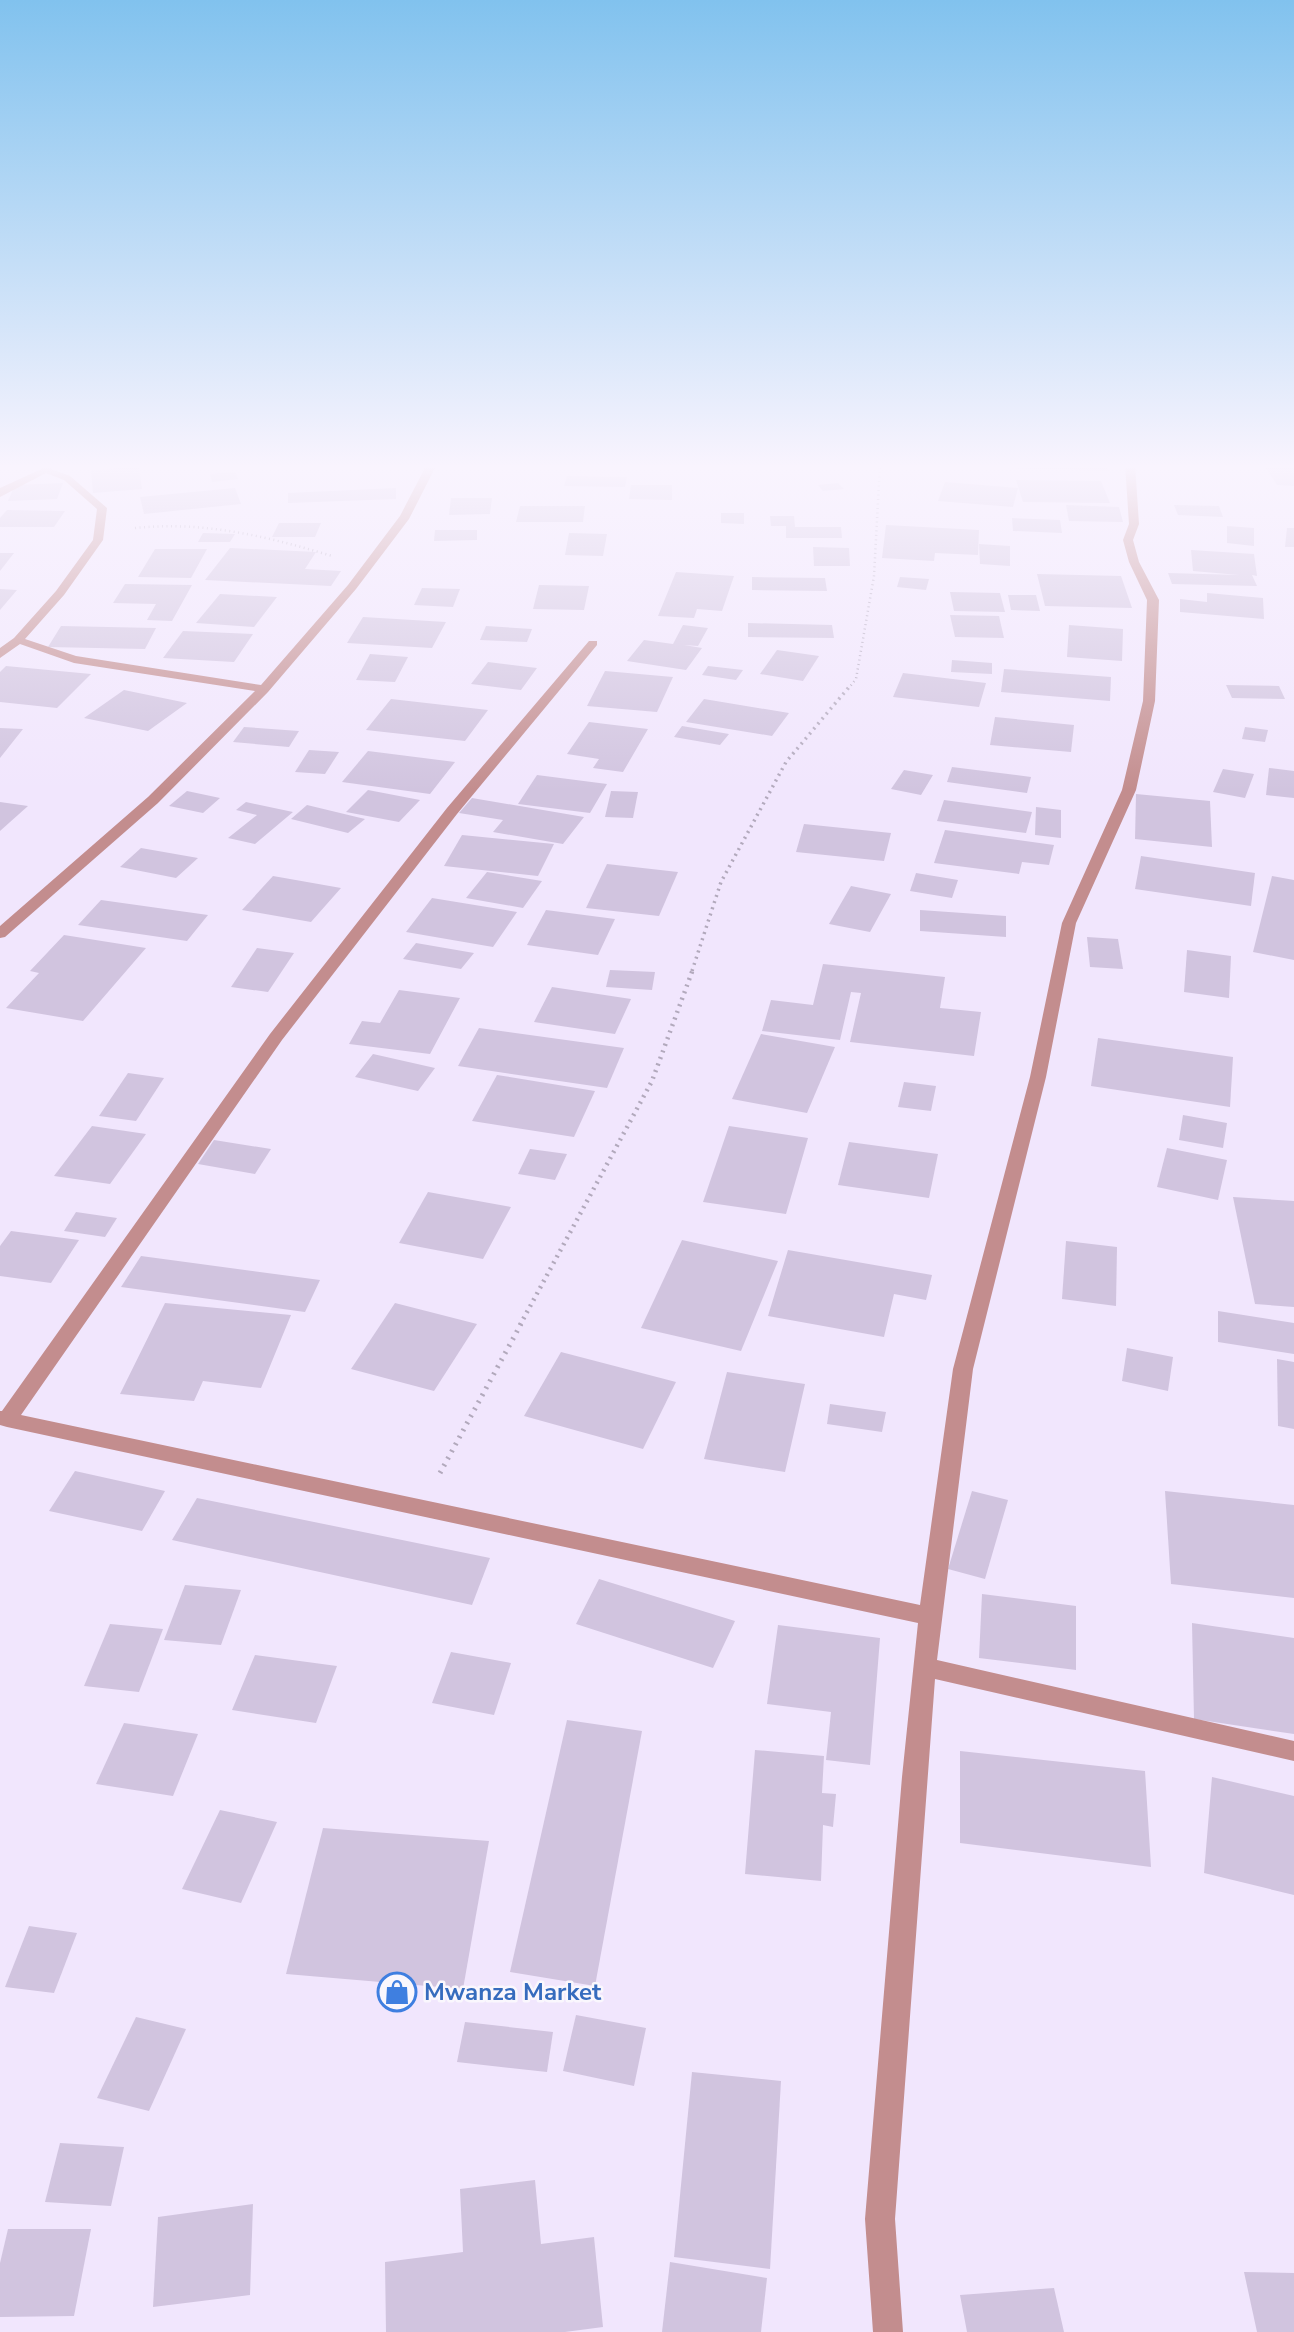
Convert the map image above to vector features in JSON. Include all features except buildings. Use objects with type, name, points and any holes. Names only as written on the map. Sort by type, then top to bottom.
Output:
[{"type":"street","points":[[0,654],[18,640],[60,593],[74,573]]},
{"type":"street","points":[[0,934],[153,800],[264,689],[362,573]]},
{"type":"street","points":[[888,2332],[880,2219],[914,1776],[930,1616],[962,1369],[1038,1077],[1069,923],[1129,790],[1149,701],[1153,600],[1139,573]]},
{"type":"street","points":[[18,640],[74,659],[264,689]]},
{"type":"street","points":[[593,643],[452,811],[276,1037],[4,1419],[930,1616]]},
{"type":"street","points":[[926,1667],[1294,1751]]},
{"type":"path","points":[[421,1508],[652,1081],[696,961],[721,882],[786,762],[856,679],[874,573]]},
{"type":"place","name":"Mwanza Market","points":[[397,1992]]}]
